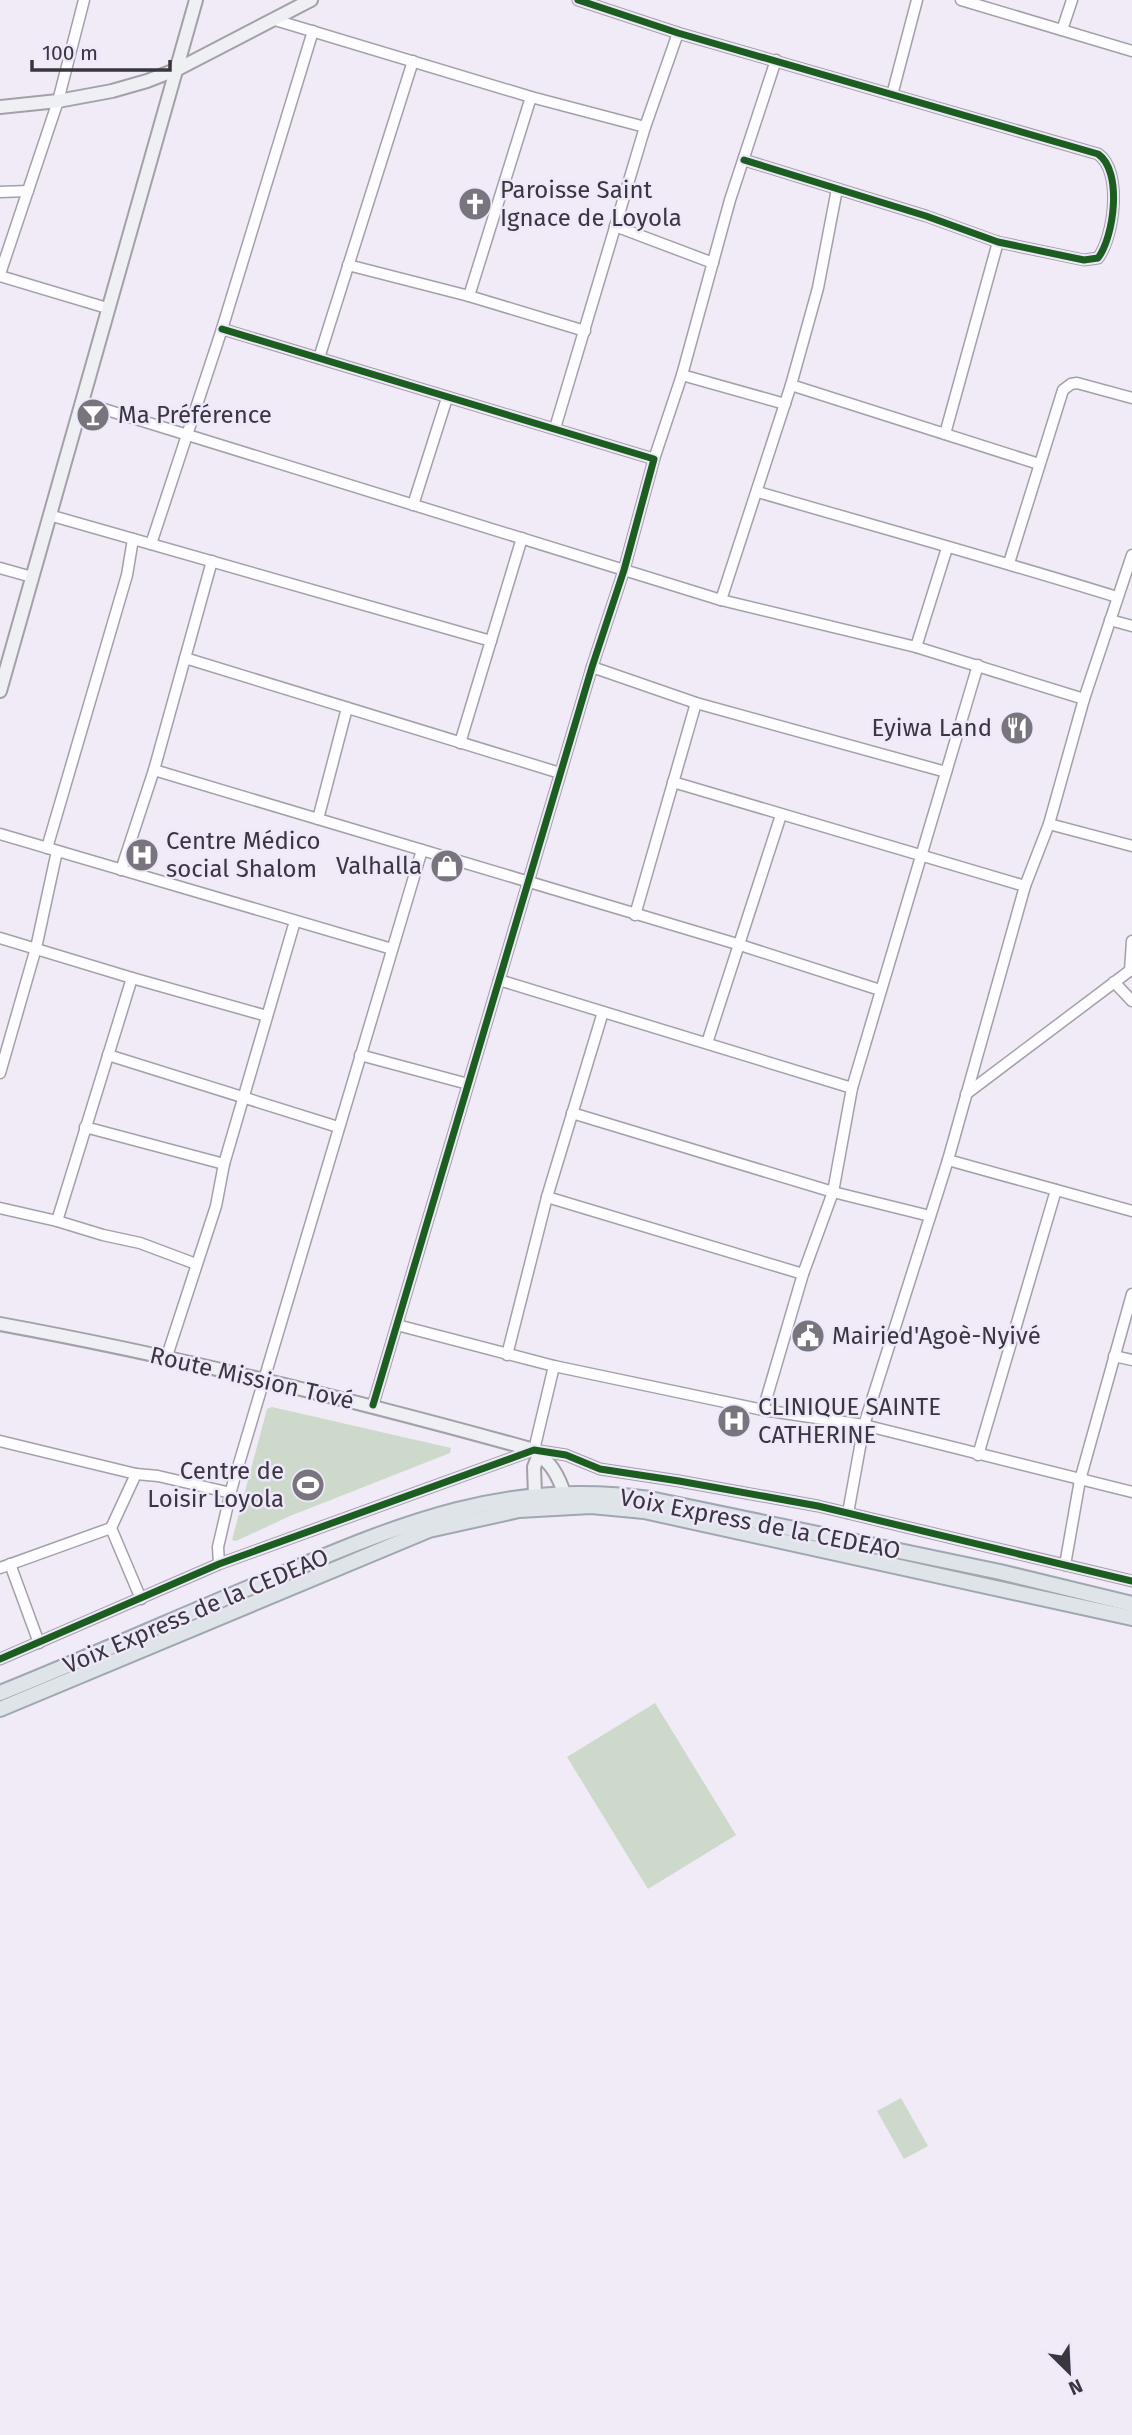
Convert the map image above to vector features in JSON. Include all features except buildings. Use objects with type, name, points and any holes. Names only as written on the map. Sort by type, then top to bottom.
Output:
[{"type":"main road","name":"Voix Express de la CEDEAO","points":[[0,1693],[387,1530],[456,1509],[504,1499],[535,1495],[566,1501]]},
{"type":"main road","points":[[0,1709],[429,1530],[566,1501],[644,1511],[930,1566],[1132,1618]]},
{"type":"main road","name":"Voix Express de la CEDEAO","points":[[930,1566],[1000,1572],[1132,1604]]},
{"type":"street","points":[[84,0],[58,101],[0,275],[107,308]]},
{"type":"street","points":[[0,691],[196,0]]},
{"type":"street","points":[[0,107],[58,101],[112,91],[178,69],[311,0]]},
{"type":"street","points":[[578,0],[678,33],[1089,151],[1104,158],[1112,176],[1113,206],[1108,237],[1098,258],[1084,260],[998,242],[744,160]]},
{"type":"street","points":[[892,95],[917,0]]},
{"type":"street","points":[[961,0],[1132,51]]},
{"type":"street","points":[[1062,30],[1072,0]]},
{"type":"street","points":[[275,20],[531,97],[645,127]]},
{"type":"street","points":[[151,544],[222,330],[313,31]]},
{"type":"street","points":[[555,428],[645,127],[678,33]]},
{"type":"street","points":[[373,1405],[592,667],[624,570],[654,459],[682,375],[713,263],[776,60]]},
{"type":"street","points":[[319,358],[413,61]]},
{"type":"street","points":[[469,296],[531,97]]},
{"type":"street","points":[[721,600],[791,385],[817,288],[837,189]]},
{"type":"street","points":[[0,192],[28,191]]},
{"type":"street","points":[[615,226],[713,263]]},
{"type":"street","points":[[945,434],[998,242]]},
{"type":"street","points":[[348,265],[469,296],[585,331]]},
{"type":"street","points":[[222,330],[654,459]]},
{"type":"street","points":[[682,375],[785,404]]},
{"type":"street","points":[[1009,563],[1059,397],[1067,386],[1077,383],[1132,398]]},
{"type":"street","points":[[791,385],[1039,464]]},
{"type":"street","points":[[413,505],[447,398]]},
{"type":"street","points":[[81,402],[721,600],[916,647],[1084,699]]},
{"type":"street","points":[[758,492],[947,548],[1009,563],[1117,597]]},
{"type":"street","points":[[49,515],[491,641]]},
{"type":"street","points":[[460,743],[522,538]]},
{"type":"street","points":[[0,1073],[36,948],[52,850],[127,575],[133,539]]},
{"type":"street","points":[[916,647],[947,548]]},
{"type":"street","points":[[848,1513],[864,1426],[948,1160],[1025,886],[1049,824],[1084,699],[1132,555]]},
{"type":"street","points":[[121,870],[154,770],[212,561]]},
{"type":"street","points":[[0,568],[32,577]]},
{"type":"street","points":[[1110,620],[1132,626]]},
{"type":"street","points":[[185,658],[561,773]]},
{"type":"street","points":[[763,1410],[803,1274],[833,1192],[852,1088],[978,665]]},
{"type":"street","points":[[592,667],[696,703],[946,772]]},
{"type":"street","points":[[635,915],[696,703]]},
{"type":"street","points":[[318,819],[347,708]]},
{"type":"street","points":[[154,770],[737,944],[880,990]]},
{"type":"street","points":[[673,782],[1025,886]]},
{"type":"street","points":[[707,1043],[781,815]]},
{"type":"street","points":[[1049,824],[1132,846]]},
{"type":"street","points":[[0,834],[392,948]]},
{"type":"street","points":[[219,1564],[218,1547],[231,1493],[422,850]]},
{"type":"street","points":[[166,1359],[216,1206],[242,1097],[295,921]]},
{"type":"street","points":[[0,938],[267,1016]]},
{"type":"street","points":[[966,1094],[1131,970],[1132,941]]},
{"type":"street","points":[[57,1221],[132,978]]},
{"type":"street","points":[[499,980],[852,1088]]},
{"type":"street","points":[[1114,982],[1132,1001]]},
{"type":"street","points":[[506,1355],[547,1197],[603,1012]]},
{"type":"street","points":[[108,1055],[338,1127]]},
{"type":"street","points":[[360,1055],[468,1084]]},
{"type":"street","points":[[572,1113],[833,1192],[930,1216]]},
{"type":"street","points":[[85,1128],[224,1164]]},
{"type":"street","points":[[948,1160],[1132,1211]]},
{"type":"street","points":[[978,1455],[1056,1190]]},
{"type":"street","points":[[547,1197],[803,1274]]},
{"type":"street","points":[[0,1208],[140,1244],[196,1264]]},
{"type":"street","points":[[1065,1565],[1080,1480],[1132,1294]]},
{"type":"street","name":"Route Mission Tové","points":[[0,1324],[373,1405],[536,1453]]},
{"type":"street","points":[[397,1325],[554,1366],[763,1410],[864,1426],[1132,1492]]},
{"type":"street","points":[[1114,1356],[1132,1360]]},
{"type":"street","points":[[535,1495],[536,1453],[554,1366]]},
{"type":"street","points":[[0,1441],[136,1474],[158,1476],[231,1493]]},
{"type":"street","points":[[536,1453],[547,1462],[566,1501]]},
{"type":"street","points":[[0,1659],[219,1564],[447,1483],[494,1462],[536,1453],[566,1455],[600,1469],[848,1513],[1132,1581]]},
{"type":"street","points":[[39,1643],[5,1566],[111,1528],[136,1474]]},
{"type":"street","points":[[111,1528],[141,1599]]},
{"type":"green space","name":"Centre de Loisir Loyola","points":[[272,1407],[451,1448],[450,1453],[290,1516],[236,1541],[232,1540],[267,1409]]},
{"type":"green space","points":[[655,1703],[736,1835],[648,1889],[567,1757]]},
{"type":"green space","points":[[901,2098],[928,2146],[904,2159],[877,2111]]},
{"type":"cycle path","points":[[578,0],[678,33],[1098,154],[1106,162],[1111,174],[1112,220],[1104,248],[1098,258],[1084,260],[998,242],[926,216],[744,160]]},
{"type":"cycle path","points":[[222,329],[654,459],[624,570],[592,667],[373,1405]]},
{"type":"cycle path","points":[[0,1659],[219,1564],[534,1450],[566,1455],[600,1469],[818,1506],[1132,1581]]},
{"type":"place","name":"Paroisse Saint Ignace de Loyola","points":[[475,204]]},
{"type":"place","name":"Ma Préférence","points":[[93,415]]},
{"type":"place","name":"Eyiwa Land","points":[[1017,728]]},
{"type":"place","name":"Centre Médico social Shalom","points":[[142,855]]},
{"type":"place","name":"Valhalla","points":[[447,866]]},
{"type":"place","name":"Mairied'Agoè-Nyivé","points":[[808,1336]]},
{"type":"place","name":"CLINIQUE SAINTE CATHERINE","points":[[734,1421]]},
{"type":"place","name":"Centre de Loisir Loyola","points":[[308,1485]]}]
